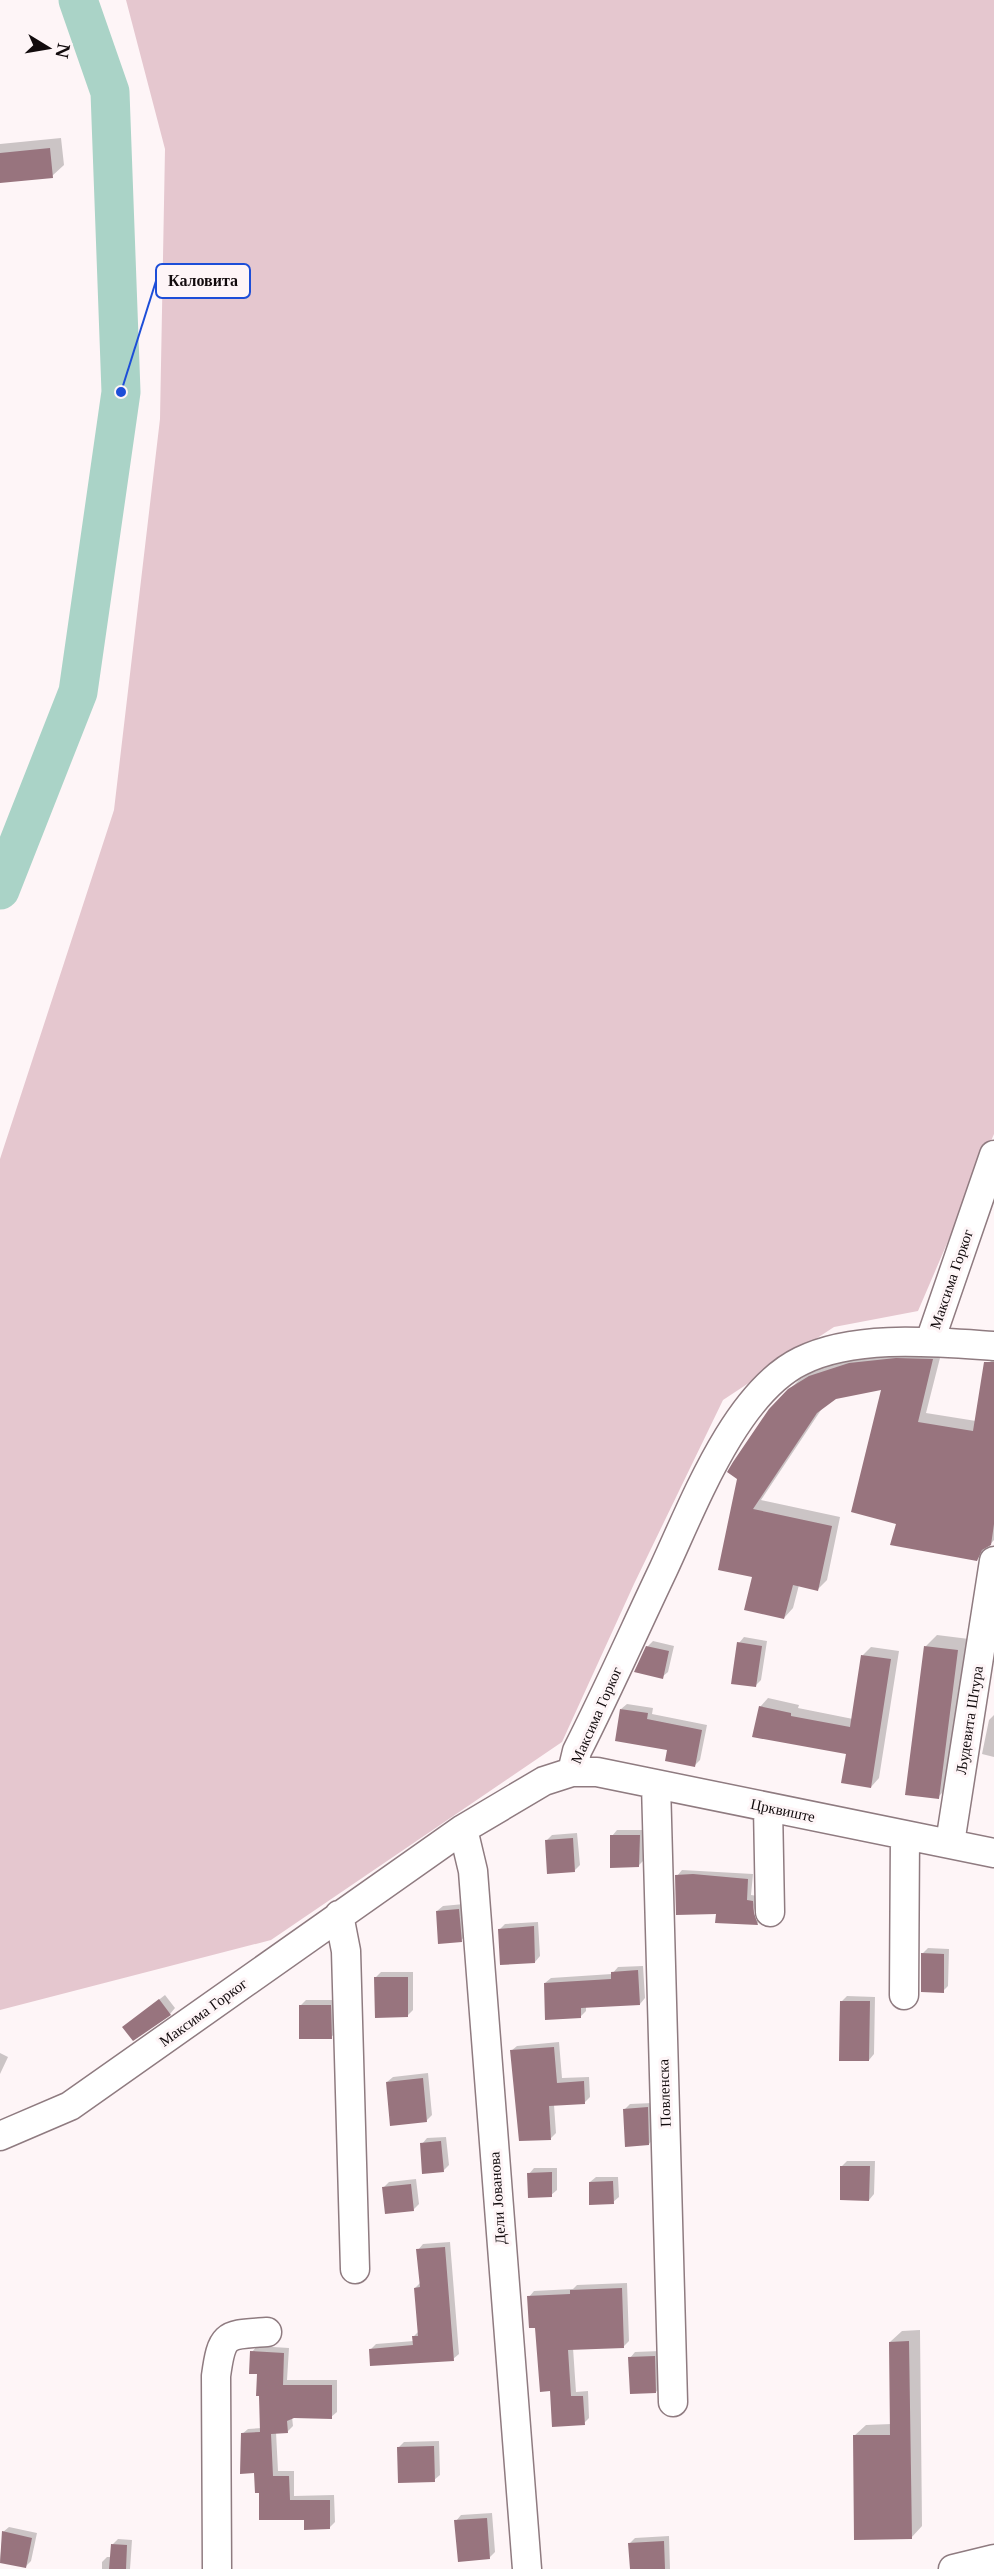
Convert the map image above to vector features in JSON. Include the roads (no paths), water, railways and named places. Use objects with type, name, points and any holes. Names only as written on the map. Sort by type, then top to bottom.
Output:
[{"type":"street","name":"Максима Горког","points":[[0,2136],[70,2106],[463,1829],[544,1781],[572,1772],[577,1751],[712,1467],[739,1421],[760,1393],[781,1373],[800,1361],[826,1351],[852,1346],[930,1341],[994,1155]]},
{"type":"street","points":[[930,1341],[994,1346]]},
{"type":"street","name":"Људевита Штура","points":[[950,1843],[994,1561]]},
{"type":"street","name":"Црквиште","points":[[572,1772],[597,1772],[994,1853]]},
{"type":"street","name":"Повленска","points":[[656,1784],[673,2402]]},
{"type":"street","points":[[768,1807],[770,1912]]},
{"type":"street","name":"Дели Јованова","points":[[463,1829],[473,1871],[526,2569]]},
{"type":"street","points":[[904,1995],[905,1835]]},
{"type":"street","points":[[339,1915],[346,1952],[355,2269]]},
{"type":"street","points":[[217,2569],[216,2376],[219,2353],[223,2342],[232,2334],[267,2332]]},
{"type":"street","points":[[953,2569],[994,2559]]},
{"type":"waterway","points":[[0,890],[78,692],[121,392],[110,92],[78,0]]},
{"type":"place","name":"Каловита","points":[[121,392]]}]
